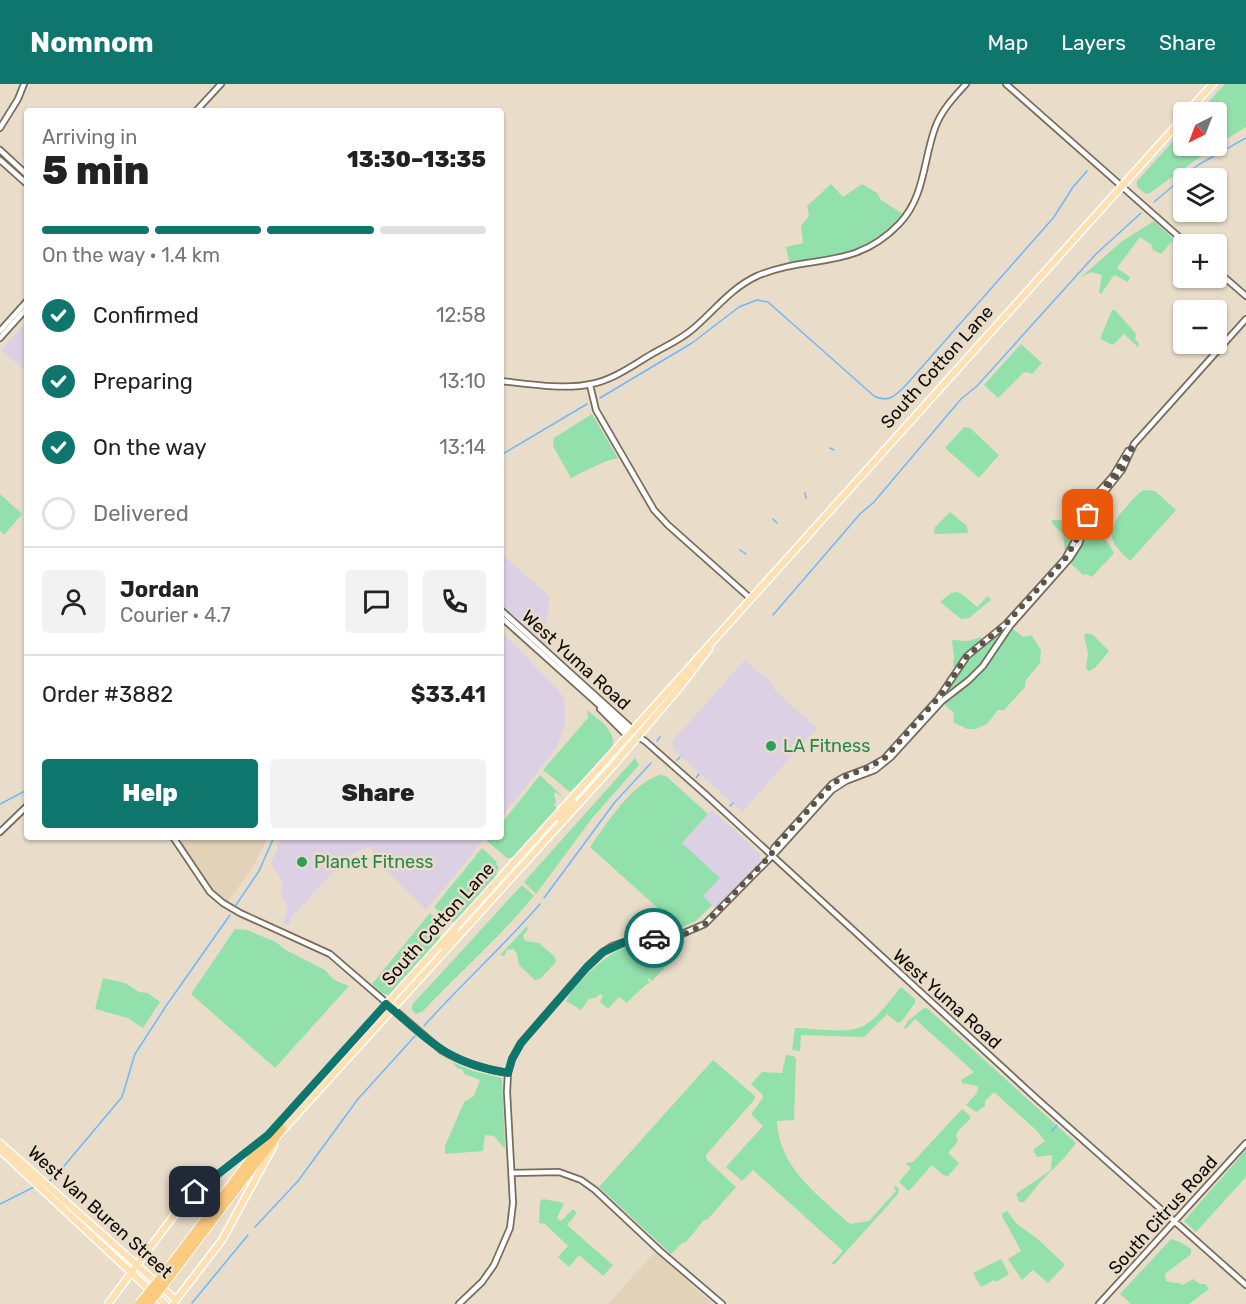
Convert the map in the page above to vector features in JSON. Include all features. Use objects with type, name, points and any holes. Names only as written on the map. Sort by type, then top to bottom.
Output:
[{"type":"highway","points":[[139,1304],[163,1279],[282,1129]]},
{"type":"highway","points":[[149,1304],[163,1279],[268,1135]]},
{"type":"main road","points":[[1196,102],[1213,84]]},
{"type":"main road","name":"South Cotton Lane","points":[[108,1304],[190,1196],[268,1135],[1173,129]]},
{"type":"main road","name":"South Cotton Lane","points":[[176,1303],[225,1234],[282,1129],[393,1010],[639,736],[680,687],[716,638]]},
{"type":"main road","points":[[680,687],[680,682],[694,662]]},
{"type":"main road","points":[[542,845],[549,832],[573,802],[572,798]]},
{"type":"main road","points":[[510,867],[516,873]]},
{"type":"main road","points":[[432,966],[455,934],[455,928]]},
{"type":"main road","name":"West Van Buren Street","points":[[0,1143],[130,1273],[165,1304]]},
{"type":"main road","name":"West Van Buren Street","points":[[0,1150],[137,1265],[176,1303]]},
{"type":"street","points":[[0,128],[3,124],[2,120],[14,107],[24,84]]},
{"type":"street","points":[[199,108],[221,84]]},
{"type":"street","points":[[504,381],[591,385],[607,380],[686,334],[748,280],[763,274],[844,258],[886,237],[912,208],[921,187],[935,127],[950,102],[966,84]]},
{"type":"street","points":[[1006,84],[1176,234]]},
{"type":"street","points":[[0,150],[24,171]]},
{"type":"street","points":[[0,160],[24,180]]},
{"type":"street","points":[[1227,280],[1246,296]]},
{"type":"street","points":[[1,334],[24,305]]},
{"type":"street","points":[[1,334],[24,311]]},
{"type":"street","points":[[771,855],[774,848],[832,784],[884,759],[940,696],[967,656],[1006,624],[1065,559],[1076,541],[1081,520],[1089,504],[1113,476],[1134,444],[1246,319]]},
{"type":"street","points":[[591,385],[594,405],[658,514],[750,598]]},
{"type":"street","points":[[459,1304],[482,1282],[501,1251],[512,1214],[508,1073],[512,1059],[521,1043],[587,967],[603,952],[627,941],[676,936],[705,924],[776,852],[832,790],[846,781],[875,770],[885,762],[944,699],[980,670],[1012,624],[1072,555],[1079,544],[1090,510],[1122,470],[1134,444]]},
{"type":"street","name":"West Yuma Road","points":[[504,613],[630,726],[629,734]]},
{"type":"street","name":"West Yuma Road","points":[[504,620],[629,734],[639,736],[1037,1099],[1246,1285]]},
{"type":"street","points":[[541,653],[545,652],[586,687]]},
{"type":"street","points":[[0,832],[24,809]]},
{"type":"street","points":[[175,840],[212,894],[233,910],[323,950],[337,959],[428,1041],[458,1060],[481,1069],[508,1073]]},
{"type":"street","name":"South Citrus Road","points":[[1099,1304],[1246,1143]]},
{"type":"street","points":[[512,1173],[559,1172],[581,1180],[722,1304]]},
{"type":"shaded area","points":[[24,324],[24,369],[1,350]]},
{"type":"shaded area","points":[[504,556],[549,598],[544,634],[547,646],[538,642],[504,611]]},
{"type":"shaded area","points":[[504,635],[562,694],[565,724],[557,747],[504,814]]},
{"type":"shaded area","points":[[745,660],[817,728],[742,812],[673,749],[673,740]]},
{"type":"shaded area","points":[[712,810],[760,854],[760,862],[717,909],[703,897],[719,878],[682,843]]},
{"type":"shaded area","points":[[179,840],[266,840],[254,865],[227,903],[212,888]]},
{"type":"shaded area","points":[[280,840],[484,840],[426,910],[386,870],[370,847],[351,854],[293,915],[288,926],[283,923],[288,909],[281,895],[283,882],[271,864]]},
{"type":"shaded area","points":[[657,1252],[711,1301],[708,1304],[608,1304]]},
{"type":"green space","points":[[1225,84],[1246,84],[1246,127],[1227,139],[1227,102],[1208,102]]},
{"type":"green space","points":[[1173,141],[1173,156],[1201,156],[1185,168],[1173,168],[1173,176],[1150,193],[1146,194],[1137,187],[1137,181]]},
{"type":"green space","points":[[831,184],[843,197],[862,184],[903,214],[890,227],[865,245],[838,255],[790,265],[786,247],[803,243],[801,226],[809,216],[807,206]]},
{"type":"green space","points":[[1154,221],[1173,238],[1161,254],[1153,250],[1152,245],[1140,237],[1117,268],[1130,277],[1128,282],[1114,275],[1101,294],[1099,292],[1102,275],[1091,272],[1080,278],[1121,242]]},
{"type":"green space","points":[[1112,310],[1115,310],[1136,334],[1138,347],[1124,334],[1113,345],[1100,339]]},
{"type":"green space","points":[[1021,344],[1042,363],[1032,374],[1023,373],[998,398],[984,385]]},
{"type":"green space","points":[[592,414],[618,458],[601,463],[571,478],[553,446],[554,438]]},
{"type":"green space","points":[[964,427],[970,428],[999,455],[979,478],[945,448]]},
{"type":"green space","points":[[1144,490],[1155,491],[1176,510],[1130,561],[1113,541],[1112,528],[1120,514]]},
{"type":"green space","points":[[0,494],[22,514],[4,535],[0,531]]},
{"type":"green space","points":[[1083,505],[1085,506],[1074,540],[1067,553],[1063,535],[1052,520],[1065,520]]},
{"type":"green space","points":[[950,512],[967,526],[968,533],[934,534],[935,527]]},
{"type":"green space","points":[[1081,540],[1106,540],[1114,553],[1092,577],[1083,575],[1069,562]]},
{"type":"green space","points":[[957,592],[977,607],[988,596],[991,600],[969,618],[961,619],[940,602],[951,593]]},
{"type":"green space","points":[[1036,593],[979,669],[919,724],[967,658]]},
{"type":"green space","points":[[1012,628],[1023,637],[1031,635],[1041,650],[1040,663],[1026,680],[1025,687],[1004,710],[998,710],[987,724],[976,729],[967,729],[953,722],[954,713],[944,704],[984,669]]},
{"type":"green space","points":[[1087,633],[1093,635],[1109,651],[1095,668],[1089,671],[1086,668],[1088,653],[1084,635]]},
{"type":"green space","points":[[981,637],[982,640],[956,668],[953,666],[952,640],[968,641]]},
{"type":"green space","points":[[587,710],[607,727],[612,737],[612,750],[570,792],[543,770],[588,718]]},
{"type":"green space","points":[[635,758],[639,765],[593,817],[536,894],[524,882]]},
{"type":"green space","points":[[540,775],[563,797],[555,792],[554,805],[558,809],[512,858],[507,858],[487,841],[504,840],[504,820]]},
{"type":"green space","points":[[660,775],[666,776],[708,814],[682,843],[720,878],[703,896],[712,905],[696,921],[680,928],[590,847],[630,795],[650,779]]},
{"type":"green space","points":[[482,848],[497,862],[499,867],[496,873],[499,876],[454,922],[450,922],[434,907]]},
{"type":"green space","points":[[522,885],[534,896],[422,1012],[416,1014],[412,1010],[412,1005]]},
{"type":"green space","points":[[430,913],[445,927],[439,934],[441,939],[389,995],[381,993],[372,984]]},
{"type":"green space","points":[[527,926],[528,929],[523,936],[525,941],[539,943],[555,957],[556,962],[540,979],[535,980],[519,965],[517,954],[513,949],[507,950],[504,956],[500,955]]},
{"type":"green space","points":[[235,929],[247,930],[276,942],[284,949],[325,970],[334,980],[349,986],[275,1068],[191,994]]},
{"type":"green space","points":[[663,942],[666,955],[662,956],[667,957],[670,962],[652,981],[648,978],[650,982],[627,1003],[619,997],[608,1009],[600,1002],[603,996],[600,994],[589,999],[581,1010],[566,1001],[585,976],[604,959],[632,945]]},
{"type":"green space","points":[[103,978],[125,983],[139,992],[148,993],[160,1002],[143,1028],[128,1018],[95,1009]]},
{"type":"green space","points":[[901,987],[915,999],[915,1003],[902,1021],[898,1023],[887,1014],[864,1037],[801,1035],[800,1051],[792,1050],[795,1028],[838,1030],[861,1027],[878,1015]]},
{"type":"green space","points":[[927,1008],[1076,1143],[1024,1202],[1019,1202],[1016,1194],[1051,1170],[1052,1155],[1037,1157],[1033,1150],[1045,1141],[994,1092],[985,1101],[985,1106],[976,1112],[966,1105],[977,1093],[978,1086],[962,1083],[961,1080],[974,1072],[915,1019],[906,1029],[904,1028],[908,1021]]},
{"type":"green space","points":[[786,1055],[794,1056],[796,1059],[794,1120],[777,1121],[779,1137],[784,1153],[802,1179],[850,1224],[869,1221],[896,1191],[895,1186],[899,1189],[898,1194],[835,1264],[831,1264],[843,1251],[753,1170],[742,1181],[726,1167],[763,1126],[751,1114],[763,1098],[762,1094],[751,1084],[762,1072],[782,1073]]},
{"type":"green space","points":[[713,1060],[755,1096],[706,1155],[707,1160],[736,1187],[686,1242],[671,1254],[599,1187]]},
{"type":"green space","points":[[452,1062],[473,1071],[502,1078],[505,1149],[494,1136],[485,1135],[483,1151],[445,1154],[445,1146],[464,1102],[474,1096],[480,1080],[464,1074],[463,1070],[457,1068]]},
{"type":"green space","points":[[962,1109],[970,1116],[970,1119],[958,1131],[956,1136],[958,1141],[948,1153],[959,1163],[948,1176],[943,1175],[932,1165],[909,1191],[899,1182],[911,1168],[905,1163],[913,1162]]},
{"type":"green space","points":[[1246,1150],[1246,1177],[1196,1232],[1184,1221]]},
{"type":"green space","points":[[543,1199],[564,1203],[557,1218],[561,1221],[573,1209],[577,1213],[567,1225],[613,1265],[603,1276],[579,1255],[569,1267],[558,1257],[568,1246],[545,1224],[539,1223],[540,1201]]},
{"type":"green space","points":[[1007,1211],[1016,1223],[1040,1241],[1065,1265],[1048,1283],[1033,1270],[1022,1280],[1008,1259],[1021,1251],[1001,1214]]},
{"type":"green space","points":[[1171,1239],[1191,1249],[1191,1254],[1165,1274],[1166,1281],[1183,1285],[1193,1279],[1200,1284],[1205,1284],[1209,1289],[1189,1304],[1131,1304],[1120,1294]]},
{"type":"green space","points":[[1001,1259],[1009,1274],[981,1287],[973,1273]]},
{"type":"waterway","points":[[1154,202],[1198,165],[1246,138]]},
{"type":"waterway","points":[[600,398],[692,343],[739,307],[757,300],[768,302],[874,396],[884,399],[892,397],[907,384],[1054,217],[1073,187],[1087,171]]},
{"type":"waterway","points":[[773,615],[860,514],[874,502],[961,399],[977,386],[1096,254],[1141,213]]},
{"type":"waterway","points":[[504,453],[587,404]]},
{"type":"waterway","points":[[830,448],[834,450]]},
{"type":"waterway","points":[[805,493],[806,498]]},
{"type":"waterway","points":[[773,519],[777,523]]},
{"type":"waterway","points":[[740,550],[746,554]]},
{"type":"waterway","points":[[657,741],[660,737]]},
{"type":"waterway","points":[[677,760],[680,757]]},
{"type":"waterway","points":[[544,898],[615,802],[651,763]]},
{"type":"waterway","points":[[696,778],[699,774]]},
{"type":"waterway","points":[[0,804],[24,792]]},
{"type":"waterway","points":[[730,806],[733,803]]},
{"type":"waterway","points":[[236,905],[259,871],[273,840]]},
{"type":"waterway","points":[[424,1026],[540,904]]},
{"type":"waterway","points":[[49,1181],[54,1178],[122,1097],[135,1054],[230,915]]},
{"type":"waterway","points":[[255,1227],[298,1181],[358,1099],[415,1036]]},
{"type":"waterway","points":[[1052,1131],[1057,1125]]},
{"type":"waterway","points":[[0,1204],[34,1187]]},
{"type":"waterway","points":[[192,1303],[248,1235]]},
{"type":"way so far","points":[[654,938],[687,933],[712,919],[832,784],[884,759],[940,696],[967,656],[1006,624],[1065,559],[1076,541],[1084,512],[1113,476],[1134,444],[1122,470],[1095,502],[1088,515]]},
{"type":"place","name":"LA Fitness","points":[[771,746]]},
{"type":"place","name":"Planet Fitness","points":[[302,862]]},
{"type":"route","points":[[195,1192],[268,1135],[386,1004],[428,1041],[458,1060],[481,1069],[508,1073],[512,1059],[521,1043],[596,958],[612,946],[622,942],[654,938]]}]
